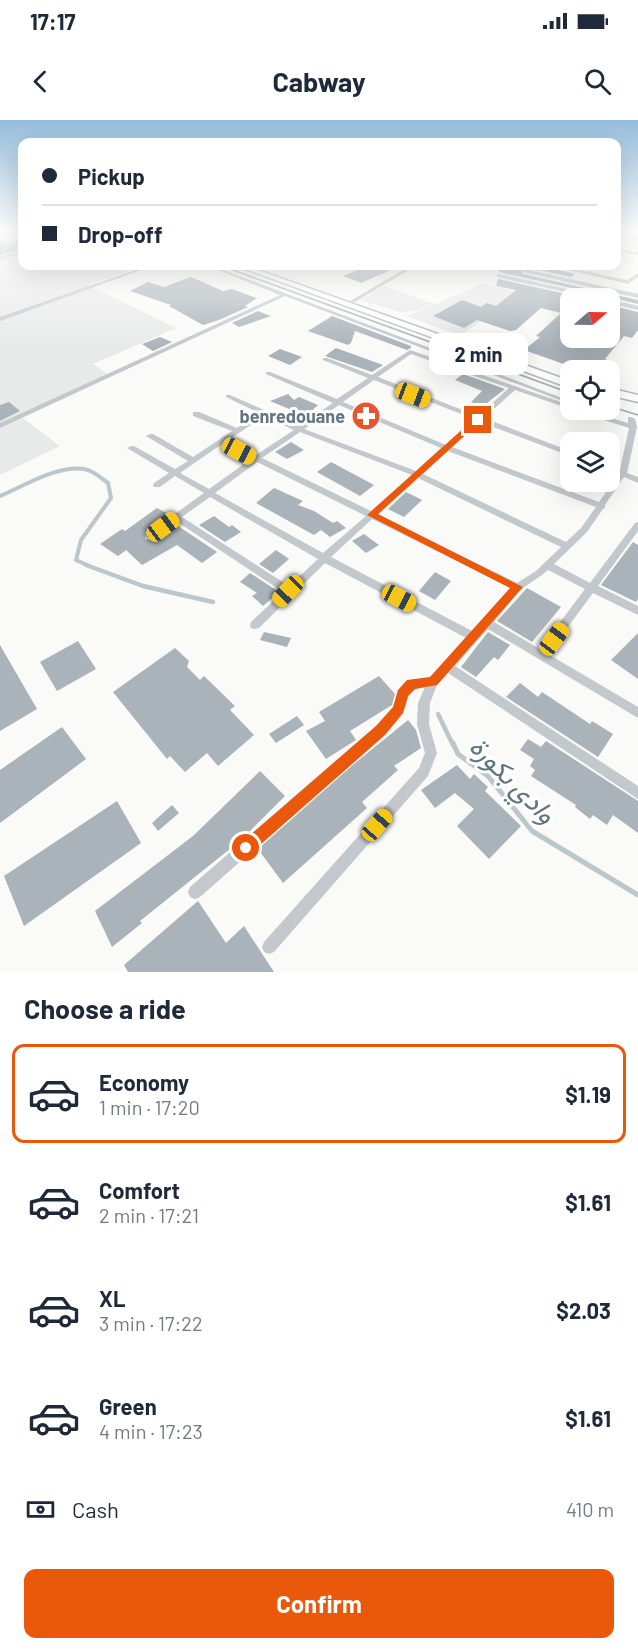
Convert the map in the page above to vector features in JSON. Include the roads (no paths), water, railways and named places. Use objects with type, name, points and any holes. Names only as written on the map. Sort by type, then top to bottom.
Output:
[{"type":"main road","points":[[254,271],[560,381]]},
{"type":"main road","points":[[270,271],[560,375]]},
{"type":"main road","points":[[620,394],[638,399]]},
{"type":"main road","points":[[620,400],[638,405]]},
{"type":"street","points":[[0,319],[137,271]]},
{"type":"street","points":[[223,271],[560,397]]},
{"type":"street","points":[[353,301],[405,271]]},
{"type":"street","points":[[525,271],[638,296]]},
{"type":"street","points":[[577,271],[628,282],[638,275]]},
{"type":"street","points":[[499,276],[560,290]]},
{"type":"street","points":[[0,426],[286,294]]},
{"type":"street","points":[[620,304],[638,308]]},
{"type":"street","points":[[150,536],[419,345]]},
{"type":"street","points":[[410,352],[560,404]]},
{"type":"street","points":[[325,359],[560,450]]},
{"type":"street","points":[[268,373],[445,447],[602,506]]},
{"type":"street","points":[[255,625],[288,591],[512,389]]},
{"type":"street","points":[[228,396],[298,429],[417,474],[566,546]]},
{"type":"street","points":[[157,485],[265,412]]},
{"type":"street","points":[[196,414],[238,431]]},
{"type":"street","points":[[269,947],[428,766],[431,753],[423,713],[426,694],[433,682],[475,638],[517,587],[547,565],[584,530],[623,473],[634,422]]},
{"type":"street","points":[[150,436],[194,461]]},
{"type":"street","points":[[223,442],[255,460],[517,587]]},
{"type":"street","points":[[131,448],[324,558],[475,638]]},
{"type":"street","points":[[620,472],[638,480]]},
{"type":"street","points":[[176,517],[288,591]]},
{"type":"street","points":[[541,656],[638,525]]},
{"type":"street","points":[[547,565],[638,610]]},
{"type":"street","points":[[487,623],[638,713]]},
{"type":"street","points":[[447,667],[638,793]]},
{"type":"street","points":[[195,892],[380,730],[399,709],[402,694],[412,684],[433,682]]},
{"type":"waterway","points":[[0,496],[63,470],[84,469],[97,474],[108,483],[111,498],[81,540],[76,560],[89,566]]},
{"type":"waterway","points":[[86,565],[143,586],[213,602]]},
{"type":"waterway","name":"وادي بكورة","points":[[438,714],[453,745]]},
{"type":"waterway","name":"وادي بكورة","points":[[453,743],[458,754],[488,776],[532,831],[638,895]]},
{"type":"tram line","points":[[235,271],[560,389]]},
{"type":"tram line","points":[[620,409],[638,415]]},
{"type":"place","name":"benredouane","points":[[366,416]]}]
